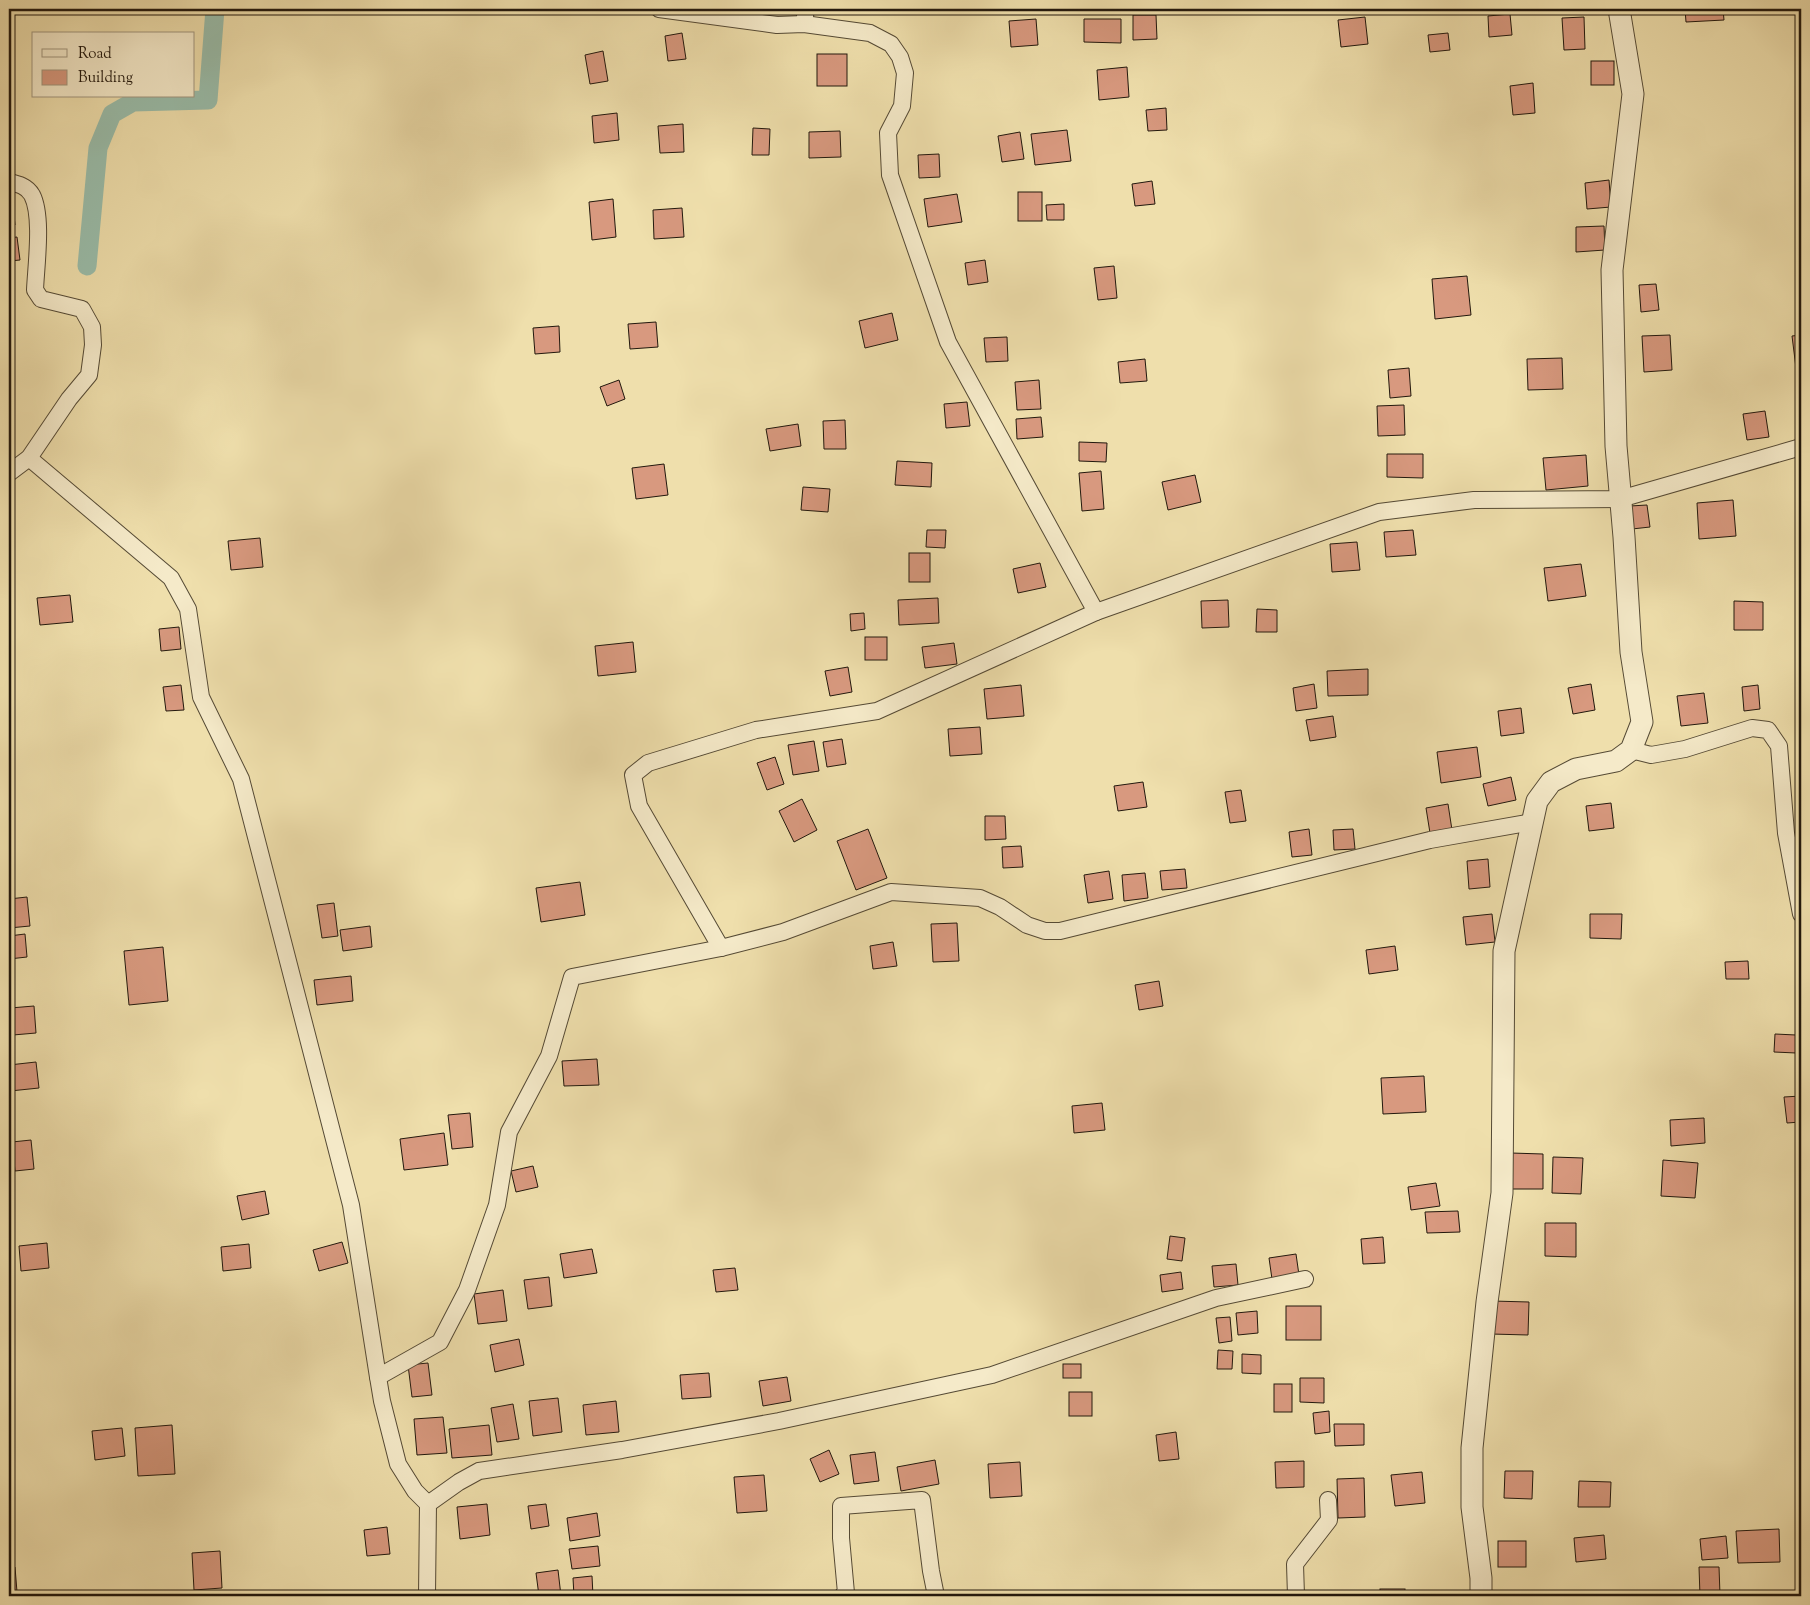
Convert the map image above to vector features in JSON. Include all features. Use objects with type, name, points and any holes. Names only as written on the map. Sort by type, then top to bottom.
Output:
[{"type":"street","points":[[659,9],[777,25],[805,16],[870,34],[891,44],[900,57],[905,73],[902,106],[888,133],[890,175],[948,342],[1096,612]]},
{"type":"street","points":[[1481,1596],[1481,1578],[1472,1507],[1472,1448],[1487,1302],[1502,1193],[1504,951],[1537,801],[1551,782],[1576,770],[1616,761],[1632,750],[1642,722],[1631,652],[1616,446],[1612,270],[1632,94],[1619,9]]},
{"type":"street","points":[[9,182],[25,187],[32,196],[37,214],[35,290],[41,299],[82,309],[92,326],[89,375],[69,399],[29,458],[9,473]]},
{"type":"street","points":[[721,948],[639,806],[632,775],[648,763],[756,730],[877,711],[1096,612],[1380,512],[1474,500],[1620,499],[1801,447]]},
{"type":"street","points":[[29,458],[171,578],[188,609],[201,697],[242,779],[351,1205],[382,1401],[398,1464],[415,1491],[428,1504],[427,1596]]},
{"type":"street","points":[[1632,750],[1651,755],[1685,749],[1752,728],[1768,730],[1779,746],[1786,833],[1801,914]]},
{"type":"street","points":[[378,1377],[440,1342],[467,1290],[497,1205],[509,1132],[549,1056],[572,977],[721,948],[783,932],[891,892],[980,898],[1000,907],[1027,925],[1045,931],[1060,931],[1430,840],[1532,822]]},
{"type":"street","points":[[428,1504],[478,1471],[622,1450],[778,1421],[992,1375],[1216,1298],[1305,1279]]},
{"type":"street","points":[[842,1596],[846,1593],[841,1538],[841,1506],[922,1500],[936,1596]]},
{"type":"street","points":[[1296,1596],[1295,1564],[1329,1520],[1328,1500]]},
{"type":"building","points":[[1105,9],[1131,9],[1131,13],[1105,13]]},
{"type":"building","points":[[1685,9],[1723,9],[1724,20],[1686,22]]},
{"type":"building","points":[[1510,14],[1512,35],[1489,37],[1488,16]]},
{"type":"building","points":[[1133,15],[1156,15],[1157,39],[1133,40]]},
{"type":"building","points":[[1365,17],[1368,44],[1341,47],[1338,20]]},
{"type":"building","points":[[1584,17],[1585,49],[1564,50],[1562,18]]},
{"type":"building","points":[[1036,19],[1038,45],[1011,47],[1009,21]]},
{"type":"building","points":[[1084,19],[1121,19],[1121,43],[1084,42]]},
{"type":"building","points":[[682,33],[686,59],[668,61],[665,36]]},
{"type":"building","points":[[1448,33],[1450,50],[1430,52],[1428,35]]},
{"type":"building","points":[[603,51],[608,81],[590,84],[585,55]]},
{"type":"building","points":[[817,54],[847,54],[847,86],[817,86]]},
{"type":"building","points":[[1591,61],[1614,61],[1614,85],[1591,85]]},
{"type":"building","points":[[1127,67],[1129,97],[1099,100],[1097,70]]},
{"type":"building","points":[[1533,83],[1535,113],[1513,115],[1510,86]]},
{"type":"building","points":[[1166,108],[1167,130],[1148,131],[1146,110]]},
{"type":"building","points":[[617,113],[619,140],[594,143],[592,116]]},
{"type":"building","points":[[683,124],[684,152],[660,153],[658,126]]},
{"type":"building","points":[[753,128],[770,129],[769,155],[752,155]]},
{"type":"building","points":[[1067,130],[1071,161],[1035,165],[1031,134]]},
{"type":"building","points":[[840,131],[841,157],[809,158],[809,132]]},
{"type":"building","points":[[1020,132],[1024,159],[1002,162],[998,136]]},
{"type":"building","points":[[939,154],[940,177],[919,178],[918,155]]},
{"type":"building","points":[[1609,180],[1611,207],[1587,209],[1585,183]]},
{"type":"building","points":[[1152,181],[1155,204],[1135,206],[1132,184]]},
{"type":"building","points":[[1018,192],[1042,192],[1042,221],[1018,221]]},
{"type":"building","points":[[957,194],[962,222],[928,227],[924,199]]},
{"type":"building","points":[[613,199],[616,237],[592,240],[589,202]]},
{"type":"building","points":[[1064,204],[1064,220],[1047,220],[1046,205]]},
{"type":"building","points":[[9,206],[13,206],[15,225],[9,225]]},
{"type":"building","points":[[682,208],[684,237],[654,239],[653,210]]},
{"type":"building","points":[[1604,226],[1605,250],[1576,252],[1576,227]]},
{"type":"building","points":[[17,237],[20,260],[9,261],[9,238]]},
{"type":"building","points":[[985,260],[988,282],[968,285],[965,263]]},
{"type":"building","points":[[1114,266],[1117,298],[1098,300],[1094,268]]},
{"type":"building","points":[[1467,276],[1471,315],[1435,319],[1432,279]]},
{"type":"building","points":[[1656,284],[1659,310],[1641,312],[1639,285]]},
{"type":"building","points":[[892,313],[898,340],[865,348],[859,321]]},
{"type":"building","points":[[656,322],[658,347],[630,349],[628,324]]},
{"type":"building","points":[[559,326],[560,352],[535,354],[533,328]]},
{"type":"building","points":[[1670,335],[1672,370],[1644,372],[1642,336]]},
{"type":"building","points":[[1801,335],[1801,368],[1796,368],[1792,336]]},
{"type":"building","points":[[1007,337],[1008,361],[986,362],[984,338]]},
{"type":"building","points":[[1562,358],[1563,389],[1528,390],[1527,359]]},
{"type":"building","points":[[1145,359],[1147,381],[1120,383],[1118,362]]},
{"type":"building","points":[[1409,368],[1411,396],[1390,398],[1388,370]]},
{"type":"building","points":[[619,380],[625,399],[607,406],[600,387]]},
{"type":"building","points":[[1039,380],[1041,409],[1017,410],[1015,382]]},
{"type":"building","points":[[967,402],[970,426],[946,428],[944,404]]},
{"type":"building","points":[[1404,405],[1405,435],[1378,436],[1377,406]]},
{"type":"building","points":[[1765,411],[1769,437],[1747,440],[1743,414]]},
{"type":"building","points":[[1041,417],[1043,437],[1017,439],[1016,419]]},
{"type":"building","points":[[845,420],[846,449],[824,449],[823,421]]},
{"type":"building","points":[[798,424],[801,446],[770,451],[766,429]]},
{"type":"building","points":[[1079,442],[1107,443],[1106,462],[1079,461]]},
{"type":"building","points":[[1387,454],[1423,454],[1423,478],[1387,477]]},
{"type":"building","points":[[1586,455],[1588,486],[1546,490],[1543,458]]},
{"type":"building","points":[[897,461],[932,463],[931,487],[895,485]]},
{"type":"building","points":[[664,464],[668,495],[636,499],[632,468]]},
{"type":"building","points":[[1101,471],[1104,509],[1082,511],[1079,473]]},
{"type":"building","points":[[1195,475],[1201,502],[1168,510],[1162,482]]},
{"type":"building","points":[[803,487],[830,489],[828,512],[801,510]]},
{"type":"building","points":[[1733,500],[1736,536],[1699,539],[1697,503]]},
{"type":"building","points":[[1647,505],[1650,527],[1632,529],[1630,506]]},
{"type":"building","points":[[927,530],[946,530],[945,548],[926,547]]},
{"type":"building","points":[[1413,530],[1416,555],[1386,557],[1384,532]]},
{"type":"building","points":[[260,538],[263,567],[231,570],[228,541]]},
{"type":"building","points":[[1357,542],[1360,570],[1332,572],[1330,544]]},
{"type":"building","points":[[909,553],[930,553],[930,582],[909,582]]},
{"type":"building","points":[[1040,563],[1046,587],[1018,593],[1013,569]]},
{"type":"building","points":[[1581,564],[1586,596],[1548,601],[1544,568]]},
{"type":"building","points":[[70,595],[73,622],[40,625],[37,598]]},
{"type":"building","points":[[938,598],[939,623],[899,625],[898,600]]},
{"type":"building","points":[[1228,600],[1229,627],[1202,628],[1201,601]]},
{"type":"building","points":[[1734,601],[1763,602],[1763,630],[1734,630]]},
{"type":"building","points":[[1257,609],[1277,610],[1277,632],[1256,632]]},
{"type":"building","points":[[864,613],[865,629],[851,631],[850,614]]},
{"type":"building","points":[[179,627],[181,649],[161,651],[159,629]]},
{"type":"building","points":[[865,637],[887,637],[887,660],[865,660]]},
{"type":"building","points":[[633,642],[636,672],[598,676],[595,646]]},
{"type":"building","points":[[954,643],[957,664],[925,668],[922,647]]},
{"type":"building","points":[[848,667],[852,692],[830,696],[825,671]]},
{"type":"building","points":[[1368,669],[1368,695],[1328,696],[1327,671]]},
{"type":"building","points":[[1314,684],[1317,708],[1296,711],[1293,688]]},
{"type":"building","points":[[1591,684],[1595,710],[1573,714],[1568,688]]},
{"type":"building","points":[[181,685],[184,710],[166,711],[163,687]]},
{"type":"building","points":[[1021,685],[1024,716],[987,719],[984,689]]},
{"type":"building","points":[[1758,685],[1760,709],[1744,711],[1742,687]]},
{"type":"building","points":[[1704,693],[1708,723],[1681,726],[1677,696]]},
{"type":"building","points":[[1521,708],[1524,733],[1501,736],[1498,711]]},
{"type":"building","points":[[1333,716],[1336,737],[1310,741],[1306,720]]},
{"type":"building","points":[[980,727],[982,754],[950,756],[948,729]]},
{"type":"building","points":[[842,739],[846,764],[827,767],[823,742]]},
{"type":"building","points":[[814,741],[819,771],[793,775],[788,745]]},
{"type":"building","points":[[1477,747],[1481,777],[1441,783],[1437,752]]},
{"type":"building","points":[[775,757],[784,784],[767,790],[757,763]]},
{"type":"building","points":[[1511,777],[1516,800],[1488,806],[1483,784]]},
{"type":"building","points":[[1143,782],[1147,807],[1118,811],[1114,786]]},
{"type":"building","points":[[1241,790],[1246,821],[1230,823],[1225,792]]},
{"type":"building","points":[[802,799],[817,830],[794,842],[779,811]]},
{"type":"building","points":[[1611,803],[1614,828],[1589,831],[1586,806]]},
{"type":"building","points":[[1448,804],[1452,830],[1430,833],[1426,808]]},
{"type":"building","points":[[985,816],[1005,816],[1006,839],[985,840]]},
{"type":"building","points":[[868,829],[887,878],[856,890],[837,841]]},
{"type":"building","points":[[1309,829],[1312,855],[1292,857],[1289,832]]},
{"type":"building","points":[[1353,829],[1355,849],[1334,850],[1333,830]]},
{"type":"building","points":[[1021,846],[1023,867],[1003,868],[1002,847]]},
{"type":"building","points":[[1488,859],[1490,887],[1469,889],[1467,861]]},
{"type":"building","points":[[1185,869],[1187,888],[1162,890],[1160,871]]},
{"type":"building","points":[[1109,871],[1113,899],[1088,903],[1084,875]]},
{"type":"building","points":[[1145,873],[1148,898],[1124,901],[1122,875]]},
{"type":"building","points":[[580,882],[585,915],[541,922],[536,888]]},
{"type":"building","points":[[27,897],[30,926],[9,928],[9,899]]},
{"type":"building","points":[[334,903],[338,936],[322,938],[317,905]]},
{"type":"building","points":[[1492,914],[1495,942],[1466,945],[1463,917]]},
{"type":"building","points":[[1590,914],[1622,914],[1621,939],[1590,938]]},
{"type":"building","points":[[957,923],[959,961],[933,962],[931,924]]},
{"type":"building","points":[[370,926],[372,947],[343,951],[340,930]]},
{"type":"building","points":[[25,934],[27,957],[9,959],[9,936]]},
{"type":"building","points":[[893,942],[897,966],[873,969],[870,946]]},
{"type":"building","points":[[1395,946],[1398,970],[1369,974],[1366,950]]},
{"type":"building","points":[[163,947],[168,1001],[129,1005],[124,951]]},
{"type":"building","points":[[1748,961],[1749,979],[1726,979],[1725,962]]},
{"type":"building","points":[[351,976],[353,1001],[317,1005],[314,980]]},
{"type":"building","points":[[1159,981],[1163,1006],[1139,1010],[1135,985]]},
{"type":"building","points":[[34,1006],[36,1033],[13,1035],[10,1008]]},
{"type":"building","points":[[1775,1034],[1796,1035],[1796,1053],[1774,1052]]},
{"type":"building","points":[[597,1059],[599,1085],[564,1086],[562,1061]]},
{"type":"building","points":[[36,1062],[39,1088],[10,1091],[9,1065]]},
{"type":"building","points":[[1424,1076],[1426,1112],[1383,1114],[1381,1078]]},
{"type":"building","points":[[1801,1096],[1801,1122],[1787,1123],[1784,1097]]},
{"type":"building","points":[[1102,1103],[1105,1130],[1074,1133],[1072,1106]]},
{"type":"building","points":[[470,1113],[473,1147],[452,1149],[448,1115]]},
{"type":"building","points":[[1704,1118],[1705,1143],[1671,1146],[1670,1120]]},
{"type":"building","points":[[444,1133],[448,1165],[404,1170],[400,1139]]},
{"type":"building","points":[[31,1140],[34,1169],[15,1171],[12,1142]]},
{"type":"building","points":[[1511,1153],[1543,1154],[1543,1189],[1511,1189]]},
{"type":"building","points":[[1553,1157],[1583,1158],[1581,1194],[1552,1193]]},
{"type":"building","points":[[1663,1160],[1698,1163],[1695,1198],[1661,1196]]},
{"type":"building","points":[[533,1166],[538,1187],[516,1192],[511,1171]]},
{"type":"building","points":[[1436,1183],[1440,1206],[1411,1210],[1408,1187]]},
{"type":"building","points":[[265,1191],[269,1214],[242,1220],[237,1196]]},
{"type":"building","points":[[1458,1211],[1460,1232],[1427,1233],[1425,1212]]},
{"type":"building","points":[[1545,1223],[1576,1223],[1576,1257],[1545,1256]]},
{"type":"building","points":[[1170,1236],[1185,1238],[1182,1261],[1167,1259]]},
{"type":"building","points":[[1383,1237],[1385,1263],[1363,1264],[1361,1239]]},
{"type":"building","points":[[342,1242],[348,1263],[319,1271],[313,1250]]},
{"type":"building","points":[[47,1243],[49,1268],[21,1271],[19,1246]]},
{"type":"building","points":[[249,1244],[251,1268],[223,1271],[221,1247]]},
{"type":"building","points":[[592,1249],[597,1273],[564,1278],[560,1254]]},
{"type":"building","points":[[1296,1254],[1299,1275],[1272,1279],[1269,1258]]},
{"type":"building","points":[[1236,1264],[1238,1285],[1214,1287],[1212,1266]]},
{"type":"building","points":[[735,1268],[738,1290],[716,1292],[713,1270]]},
{"type":"building","points":[[1181,1272],[1183,1289],[1162,1292],[1160,1275]]},
{"type":"building","points":[[549,1277],[552,1306],[528,1309],[524,1280]]},
{"type":"building","points":[[503,1290],[507,1321],[478,1324],[474,1294]]},
{"type":"building","points":[[1492,1301],[1529,1302],[1528,1335],[1491,1334]]},
{"type":"building","points":[[1286,1306],[1321,1306],[1321,1340],[1286,1340]]},
{"type":"building","points":[[1257,1311],[1258,1333],[1238,1335],[1236,1313]]},
{"type":"building","points":[[1230,1317],[1232,1341],[1219,1343],[1216,1318]]},
{"type":"building","points":[[519,1339],[524,1365],[495,1372],[490,1345]]},
{"type":"building","points":[[1218,1350],[1233,1351],[1232,1369],[1217,1369]]},
{"type":"building","points":[[1242,1354],[1261,1355],[1261,1374],[1242,1373]]},
{"type":"building","points":[[428,1363],[432,1395],[412,1397],[408,1365]]},
{"type":"building","points":[[1063,1364],[1081,1364],[1081,1378],[1063,1378]]},
{"type":"building","points":[[709,1373],[711,1397],[682,1399],[680,1375]]},
{"type":"building","points":[[787,1377],[791,1401],[763,1406],[759,1381]]},
{"type":"building","points":[[1300,1378],[1324,1378],[1324,1403],[1300,1402]]},
{"type":"building","points":[[1274,1384],[1292,1384],[1292,1412],[1274,1412]]},
{"type":"building","points":[[1069,1392],[1092,1392],[1092,1416],[1069,1416]]},
{"type":"building","points":[[558,1398],[562,1432],[533,1436],[529,1401]]},
{"type":"building","points":[[616,1401],[619,1432],[586,1435],[583,1405]]},
{"type":"building","points":[[513,1404],[519,1439],[497,1442],[491,1408]]},
{"type":"building","points":[[1329,1411],[1330,1432],[1315,1434],[1313,1413]]},
{"type":"building","points":[[443,1417],[447,1453],[417,1455],[414,1419]]},
{"type":"building","points":[[1334,1424],[1364,1424],[1364,1445],[1335,1446]]},
{"type":"building","points":[[172,1425],[175,1474],[138,1476],[135,1428]]},
{"type":"building","points":[[489,1425],[492,1455],[452,1458],[449,1429]]},
{"type":"building","points":[[122,1428],[125,1456],[95,1460],[92,1431]]},
{"type":"building","points":[[1176,1432],[1179,1459],[1159,1461],[1156,1435]]},
{"type":"building","points":[[829,1450],[839,1474],[820,1482],[810,1459]]},
{"type":"building","points":[[875,1452],[879,1481],[854,1484],[850,1455]]},
{"type":"building","points":[[935,1460],[939,1484],[901,1491],[897,1467]]},
{"type":"building","points":[[1304,1461],[1304,1487],[1276,1488],[1275,1462]]},
{"type":"building","points":[[1020,1462],[1022,1496],[990,1498],[988,1464]]},
{"type":"building","points":[[1505,1471],[1533,1471],[1532,1499],[1504,1498]]},
{"type":"building","points":[[1422,1472],[1425,1503],[1395,1506],[1391,1475]]},
{"type":"building","points":[[764,1475],[767,1511],[737,1513],[734,1477]]},
{"type":"building","points":[[1364,1478],[1365,1517],[1338,1518],[1337,1479]]},
{"type":"building","points":[[1579,1481],[1611,1482],[1610,1507],[1578,1507]]},
{"type":"building","points":[[487,1504],[490,1535],[460,1539],[457,1507]]},
{"type":"building","points":[[546,1504],[549,1526],[531,1529],[528,1506]]},
{"type":"building","points":[[597,1513],[600,1536],[570,1541],[567,1518]]},
{"type":"building","points":[[387,1527],[390,1554],[367,1556],[364,1530]]},
{"type":"building","points":[[1779,1529],[1780,1562],[1738,1563],[1736,1531]]},
{"type":"building","points":[[1604,1535],[1606,1559],[1576,1562],[1574,1538]]},
{"type":"building","points":[[1726,1536],[1728,1558],[1702,1560],[1700,1539]]},
{"type":"building","points":[[1498,1541],[1526,1541],[1526,1567],[1498,1567]]},
{"type":"building","points":[[598,1546],[600,1566],[572,1569],[569,1549]]},
{"type":"building","points":[[220,1551],[222,1588],[194,1590],[192,1553]]},
{"type":"building","points":[[9,1567],[15,1567],[17,1592],[9,1592]]},
{"type":"building","points":[[1699,1567],[1719,1567],[1720,1595],[1700,1596]]},
{"type":"building","points":[[558,1570],[561,1596],[539,1596],[536,1573]]},
{"type":"building","points":[[592,1576],[593,1596],[574,1596],[573,1578]]},
{"type":"building","points":[[1380,1589],[1405,1589],[1405,1596],[1380,1596]]},
{"type":"waterway","points":[[87,266],[98,148],[112,114],[133,102],[208,100],[215,9]]}]
